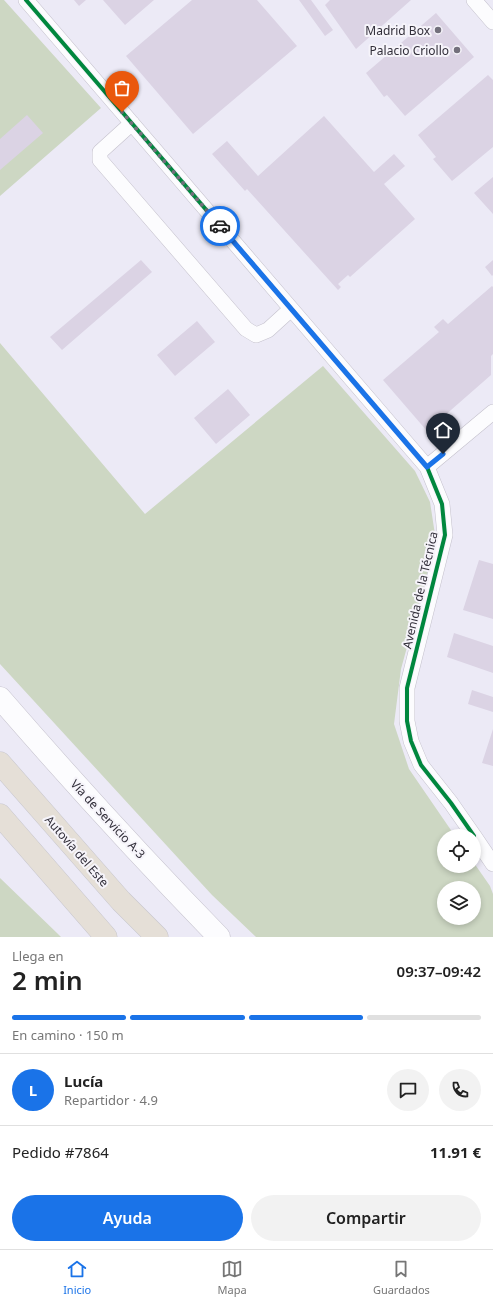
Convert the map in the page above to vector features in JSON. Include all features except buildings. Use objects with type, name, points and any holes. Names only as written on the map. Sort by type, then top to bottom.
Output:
[{"type":"highway","name":"Autovía del Este","points":[[0,762],[121,901],[157,937]]},
{"type":"highway","points":[[0,815],[106,937]]},
{"type":"main road","name":"Vía de Servicio A-3","points":[[0,698],[75,783],[219,937]]},
{"type":"street","name":"Avenida de la Técnica","points":[[26,0],[427,467],[442,504],[445,535],[407,688],[407,721],[411,741],[422,765],[469,829]]},
{"type":"street","points":[[474,0],[493,22]]},
{"type":"street","points":[[132,123],[100,152],[100,160],[105,166],[246,329],[256,335],[268,330],[291,309]]},
{"type":"street","points":[[427,467],[493,412]]},
{"type":"street","name":"Avenida de la Técnica","points":[[481,846],[493,864]]},
{"type":"green space","points":[[0,0],[4,0],[101,108],[0,196]]},
{"type":"green space","points":[[0,343],[145,514],[323,366],[415,471],[430,502],[436,541],[401,669],[394,724],[409,769],[450,829],[437,829],[437,873],[481,873],[490,886],[493,894],[493,937],[256,937],[212,895],[0,664]]},
{"type":"green space","points":[[0,878],[57,933],[61,937],[0,937]]},
{"type":"cycle path","points":[[26,0],[427,467],[442,504],[445,535],[407,688],[407,721],[411,741],[421,765],[469,829]]},
{"type":"way so far","points":[[122,112],[220,226]]},
{"type":"place","name":"Madrid Box","points":[[438,30]]},
{"type":"place","name":"Palacio Criollo","points":[[457,50]]},
{"type":"route","points":[[220,226],[427,467],[443,454]]}]
